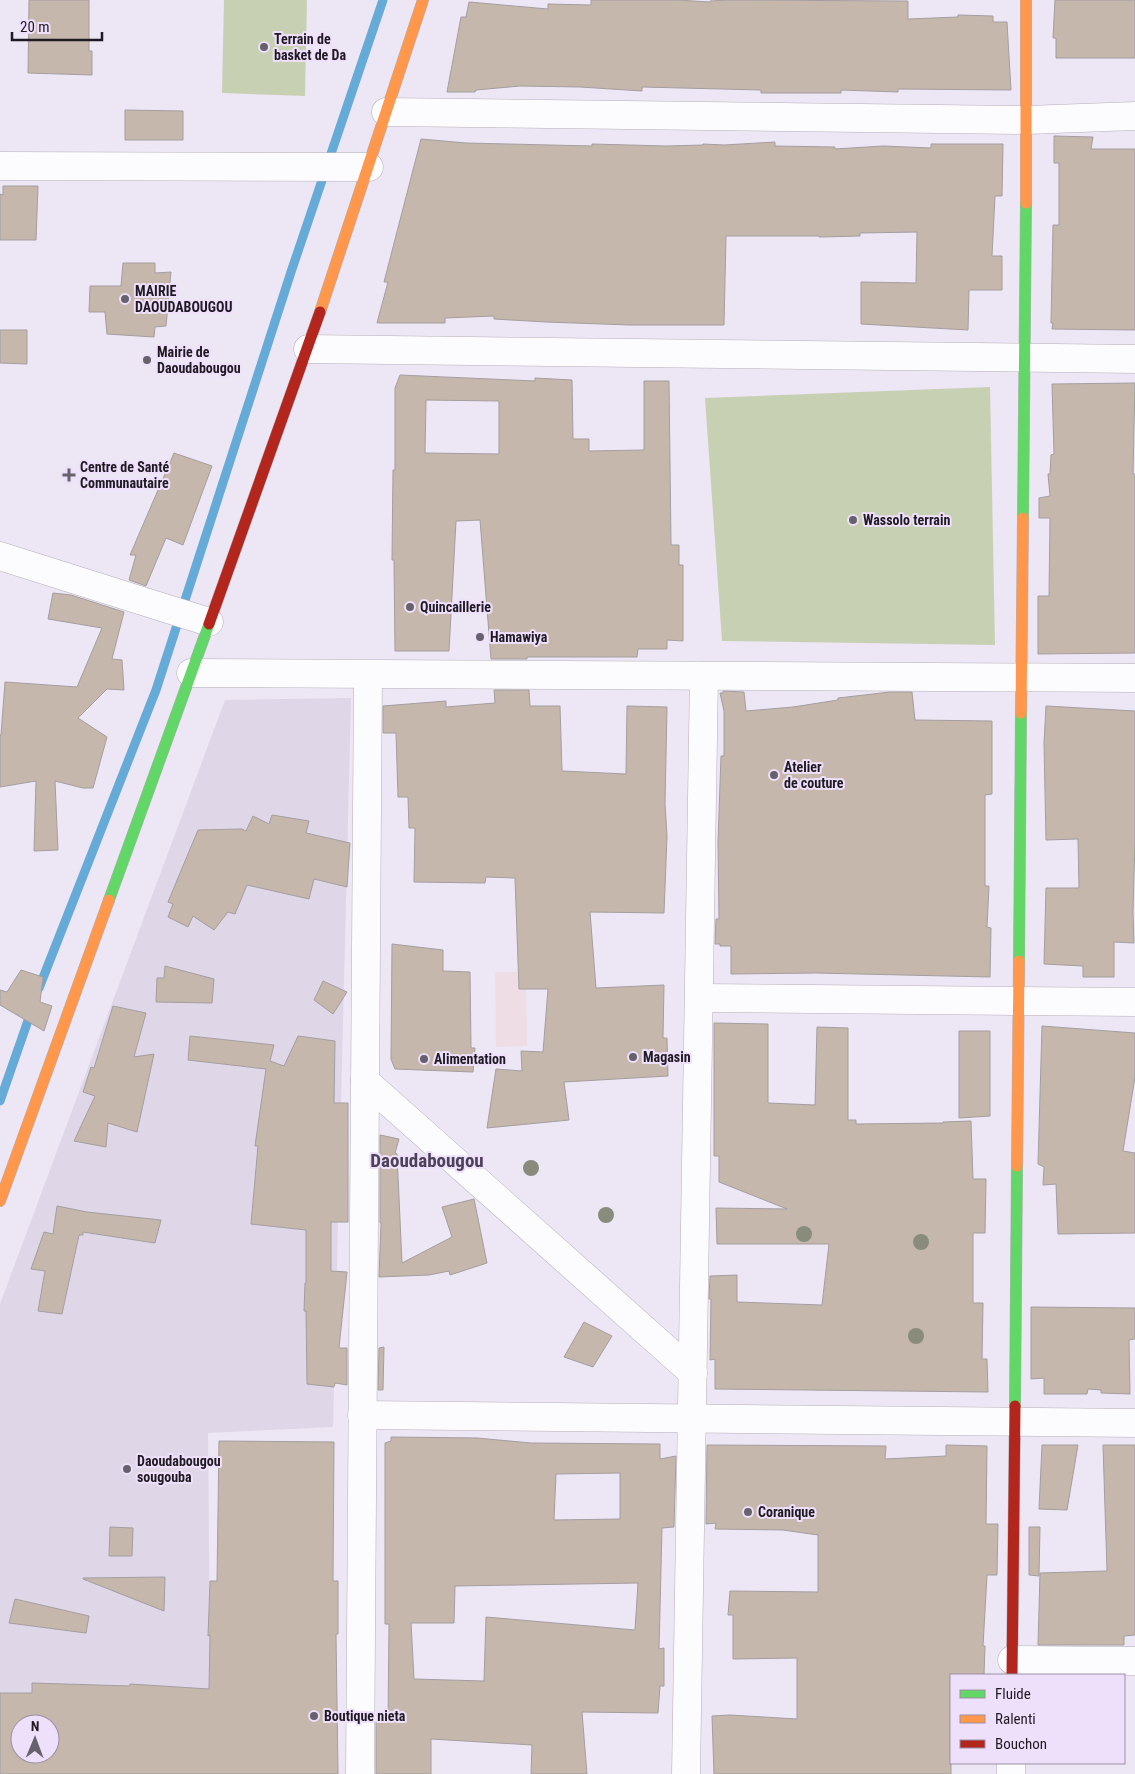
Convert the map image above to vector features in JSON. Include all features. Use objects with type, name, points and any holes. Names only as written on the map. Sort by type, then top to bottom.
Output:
[{"type":"street","points":[[0,1201],[308,349],[423,0]]},
{"type":"street","points":[[1026,0],[1027,120],[1012,1668],[1135,1661]]},
{"type":"street","points":[[386,112],[1027,120],[1135,116]]},
{"type":"street","points":[[0,166],[369,168]]},
{"type":"street","points":[[308,349],[1135,359]]},
{"type":"street","points":[[0,556],[210,622]]},
{"type":"street","points":[[191,673],[1135,678]]},
{"type":"street","points":[[360,1774],[368,675]]},
{"type":"street","points":[[686,1774],[704,676]]},
{"type":"street","points":[[699,998],[1135,1002]]},
{"type":"street","points":[[365,1081],[693,1373]]},
{"type":"street","points":[[362,1416],[1135,1423]]},
{"type":"shaded area","points":[[351,698],[333,1427],[208,1433],[211,1774],[0,1774],[0,1304],[225,700]]},
{"type":"shaded area","points":[[495,972],[526,972],[527,1046],[496,1047]]},
{"type":"green space","name":"Terrain de basket de Da","points":[[224,0],[307,0],[305,96],[222,93]]},
{"type":"green space","name":"Wassolo terrain","points":[[990,387],[995,645],[722,641],[705,398]]},
{"type":"building","points":[[29,0],[89,0],[89,51],[92,51],[92,75],[28,73]]},
{"type":"building","points":[[591,0],[710,2],[728,0],[908,1],[908,19],[958,17],[958,15],[993,16],[993,22],[1007,22],[1011,90],[898,89],[898,92],[841,90],[841,93],[761,93],[761,90],[642,87],[642,91],[520,86],[476,90],[475,92],[447,92],[461,17],[466,17],[469,2],[548,9],[548,4],[591,5]]},
{"type":"building","points":[[1055,0],[1135,0],[1135,58],[1056,58],[1056,38],[1053,38]]},
{"type":"building","points":[[125,110],[183,111],[183,140],[125,140]]},
{"type":"building","points":[[1054,136],[1093,137],[1091,149],[1135,149],[1135,330],[1052,329],[1053,225],[1059,225],[1059,163],[1054,163]]},
{"type":"building","points":[[421,139],[466,143],[592,146],[592,144],[666,146],[775,142],[775,146],[835,147],[835,149],[883,146],[931,148],[931,144],[1003,144],[1002,196],[995,196],[992,256],[1002,256],[1002,290],[969,290],[968,330],[861,324],[861,282],[916,283],[917,232],[860,233],[860,236],[819,237],[726,236],[724,325],[630,325],[546,322],[494,319],[494,316],[445,318],[445,323],[377,323],[388,282],[384,282]]},
{"type":"building","points":[[3,186],[38,186],[36,240],[0,240],[0,194],[3,195]]},
{"type":"building","points":[[123,263],[155,263],[155,273],[171,272],[166,326],[155,327],[154,337],[107,334],[105,312],[89,312],[90,286],[121,286]]},
{"type":"building","points":[[0,330],[27,330],[27,364],[0,363]]},
{"type":"building","points":[[400,375],[535,381],[535,378],[572,380],[573,439],[589,439],[589,451],[644,450],[644,381],[669,381],[671,545],[679,545],[679,565],[683,565],[683,641],[667,640],[667,649],[638,649],[637,657],[527,657],[527,659],[491,659],[480,520],[456,521],[449,651],[395,651],[394,560],[392,560],[395,388]],"holes":[[[426,400],[499,401],[499,454],[425,453]]]},
{"type":"building","points":[[1135,383],[1133,474],[1135,474],[1135,653],[1038,654],[1038,596],[1049,596],[1050,518],[1039,518],[1039,498],[1050,496],[1048,474],[1050,474],[1051,455],[1054,454],[1052,384]]},
{"type":"building","points":[[174,453],[212,466],[183,545],[166,538],[146,586],[129,580],[136,555],[130,555]]},
{"type":"building","points":[[53,593],[71,595],[124,612],[112,659],[122,660],[124,690],[107,689],[78,718],[107,737],[93,788],[83,788],[55,781],[58,850],[34,851],[36,781],[0,787],[0,735],[5,682],[77,687],[102,628],[48,619]]},
{"type":"building","points":[[494,690],[529,690],[530,706],[560,706],[562,771],[626,774],[627,706],[667,707],[665,804],[667,836],[664,913],[590,912],[596,988],[664,985],[663,1038],[667,1038],[668,1076],[564,1082],[569,1120],[487,1128],[496,1069],[522,1071],[521,1051],[543,1052],[548,989],[519,989],[515,878],[486,877],[485,883],[414,882],[415,828],[409,828],[408,797],[398,797],[396,733],[383,733],[383,706],[446,701],[446,707],[495,703]]},
{"type":"building","points":[[723,691],[744,692],[746,711],[793,707],[838,700],[838,698],[890,692],[912,692],[915,720],[992,721],[992,794],[985,795],[985,886],[989,886],[987,927],[991,928],[990,977],[816,973],[731,974],[731,946],[715,944],[716,919],[719,919],[718,842],[721,756],[724,756],[724,711],[720,693],[723,693]]},
{"type":"building","points":[[1046,706],[1135,711],[1134,943],[1114,942],[1114,977],[1083,977],[1083,966],[1044,964],[1046,888],[1079,888],[1078,839],[1046,840],[1044,743]]},
{"type":"building","points":[[272,815],[309,821],[306,833],[350,843],[347,887],[314,879],[309,899],[247,885],[235,914],[228,912],[214,930],[193,916],[188,927],[168,917],[173,904],[168,902],[198,830],[242,829],[246,831],[253,816],[269,824]]},
{"type":"building","points":[[392,944],[443,950],[443,971],[470,972],[471,1048],[475,1048],[473,1072],[395,1069],[391,1059]]},
{"type":"building","points":[[165,966],[214,979],[212,1003],[156,1002],[157,978],[164,978]]},
{"type":"building","points":[[21,970],[43,977],[40,1002],[52,1006],[44,1031],[0,1005],[0,990],[7,992]]},
{"type":"building","points":[[323,981],[347,992],[333,1014],[314,1000]]},
{"type":"building","points":[[113,1006],[146,1013],[134,1057],[154,1054],[137,1132],[108,1123],[106,1147],[74,1141],[95,1096],[83,1092],[91,1067],[94,1068]]},
{"type":"building","points":[[714,1023],[768,1024],[768,1103],[815,1105],[817,1027],[848,1028],[848,1120],[856,1120],[856,1124],[971,1121],[973,1179],[986,1179],[985,1233],[973,1233],[973,1303],[983,1303],[982,1359],[987,1359],[988,1392],[715,1389],[715,1359],[710,1360],[710,1276],[737,1275],[737,1302],[822,1305],[829,1244],[717,1244],[716,1208],[787,1209],[719,1182],[719,1156],[714,1156]]},
{"type":"building","points":[[1042,1026],[1135,1033],[1135,1077],[1123,1151],[1135,1153],[1135,1233],[1058,1234],[1056,1184],[1043,1185],[1044,1167],[1038,1164]]},
{"type":"building","points":[[959,1031],[990,1031],[990,1116],[959,1118]]},
{"type":"building","points":[[190,1036],[274,1045],[270,1061],[284,1066],[298,1036],[335,1041],[334,1103],[348,1103],[348,1222],[331,1222],[331,1271],[347,1272],[339,1348],[347,1348],[347,1385],[335,1383],[334,1387],[307,1384],[306,1311],[304,1311],[306,1230],[251,1224],[258,1146],[255,1146],[266,1069],[188,1060]]},
{"type":"building","points":[[380,1135],[399,1139],[395,1153],[397,1154],[402,1263],[452,1237],[442,1207],[474,1199],[487,1263],[450,1275],[449,1271],[429,1275],[379,1277],[381,1223]]},
{"type":"building","points":[[57,1206],[87,1212],[161,1220],[155,1243],[83,1232],[83,1235],[79,1235],[62,1314],[38,1311],[45,1271],[31,1269],[44,1232],[53,1234]]},
{"type":"building","points":[[1031,1307],[1135,1308],[1135,1339],[1129,1340],[1130,1394],[1101,1393],[1101,1390],[1088,1389],[1087,1394],[1044,1394],[1044,1378],[1031,1379]]},
{"type":"building","points":[[584,1322],[612,1336],[593,1367],[564,1357]]},
{"type":"building","points":[[384,1347],[383,1390],[378,1390],[379,1348]]},
{"type":"building","points":[[391,1437],[477,1438],[531,1443],[660,1444],[660,1459],[676,1456],[674,1527],[662,1528],[659,1649],[664,1648],[664,1686],[660,1686],[658,1713],[582,1712],[587,1774],[531,1774],[532,1745],[431,1739],[431,1774],[376,1774],[376,1722],[388,1722],[389,1624],[385,1624],[385,1443],[391,1441]],"holes":[[[620,1473],[620,1519],[554,1520],[556,1474]],[[638,1583],[635,1630],[486,1617],[484,1681],[414,1679],[411,1623],[454,1623],[455,1586]]]},
{"type":"building","points":[[219,1441],[334,1442],[333,1581],[338,1581],[338,1634],[336,1634],[338,1774],[0,1774],[0,1693],[32,1693],[32,1683],[130,1686],[130,1684],[209,1689],[210,1581],[217,1581]]},
{"type":"building","points":[[707,1445],[886,1446],[885,1459],[946,1456],[946,1445],[987,1446],[986,1524],[998,1524],[997,1575],[987,1575],[983,1646],[985,1646],[984,1674],[950,1674],[951,1774],[714,1774],[712,1716],[730,1715],[797,1719],[797,1658],[733,1659],[733,1615],[728,1615],[730,1591],[818,1592],[818,1535],[783,1530],[715,1529],[716,1523],[706,1524]]},
{"type":"building","points":[[1042,1445],[1078,1445],[1067,1510],[1039,1509]]},
{"type":"building","points":[[1103,1445],[1135,1445],[1135,1635],[1124,1636],[1124,1645],[1038,1645],[1040,1573],[1107,1571]]},
{"type":"building","points":[[110,1527],[133,1528],[132,1556],[109,1556]]},
{"type":"building","points":[[1029,1527],[1040,1527],[1039,1576],[1029,1575]]},
{"type":"building","points":[[165,1577],[164,1611],[83,1579],[83,1578]]},
{"type":"building","points":[[15,1599],[89,1616],[86,1633],[9,1623]]},
{"type":"waterway","points":[[39,988],[156,690],[291,272],[383,0]]},
{"type":"waterway","points":[[0,1101],[31,1012]]},
{"type":"traffic: fast","points":[[1023,518],[1026,203]]},
{"type":"traffic: fast","points":[[109,900],[209,624]]},
{"type":"traffic: fast","points":[[1019,961],[1021,713]]},
{"type":"traffic: fast","points":[[1015,1406],[1017,1166]]},
{"type":"traffic: slow","points":[[320,312],[423,0]]},
{"type":"traffic: slow","points":[[1026,0],[1026,203]]},
{"type":"traffic: slow","points":[[1021,713],[1023,518]]},
{"type":"traffic: slow","points":[[0,1201],[109,900]]},
{"type":"traffic: slow","points":[[1017,1166],[1019,961]]},
{"type":"traffic: jam","points":[[209,624],[320,312]]},
{"type":"traffic: jam","points":[[1012,1674],[1015,1406]]},
{"type":"place","name":"Terrain de basket de Da","points":[[264,47]]},
{"type":"place","name":"MAIRIE DAOUDABOUGOU","points":[[125,299]]},
{"type":"place","name":"Mairie de Daoudabougou","points":[[147,360]]},
{"type":"place","name":"Centre de Santé Communautaire","points":[[69,475]]},
{"type":"place","name":"Wassolo terrain","points":[[853,520]]},
{"type":"place","name":"Quincaillerie","points":[[410,607]]},
{"type":"place","name":"Hamawiya","points":[[480,637]]},
{"type":"place","name":"Atelier de couture","points":[[774,775]]},
{"type":"place","name":"Magasin","points":[[633,1057]]},
{"type":"place","name":"Alimentation","points":[[424,1059]]},
{"type":"place","name":"Daoudabougou sougouba","points":[[127,1469]]},
{"type":"place","name":"Coranique","points":[[748,1512]]},
{"type":"place","name":"Boutique nieta","points":[[314,1716]]},
{"type":"district","name":"Daoudabougou","points":[[427,1160]]}]
